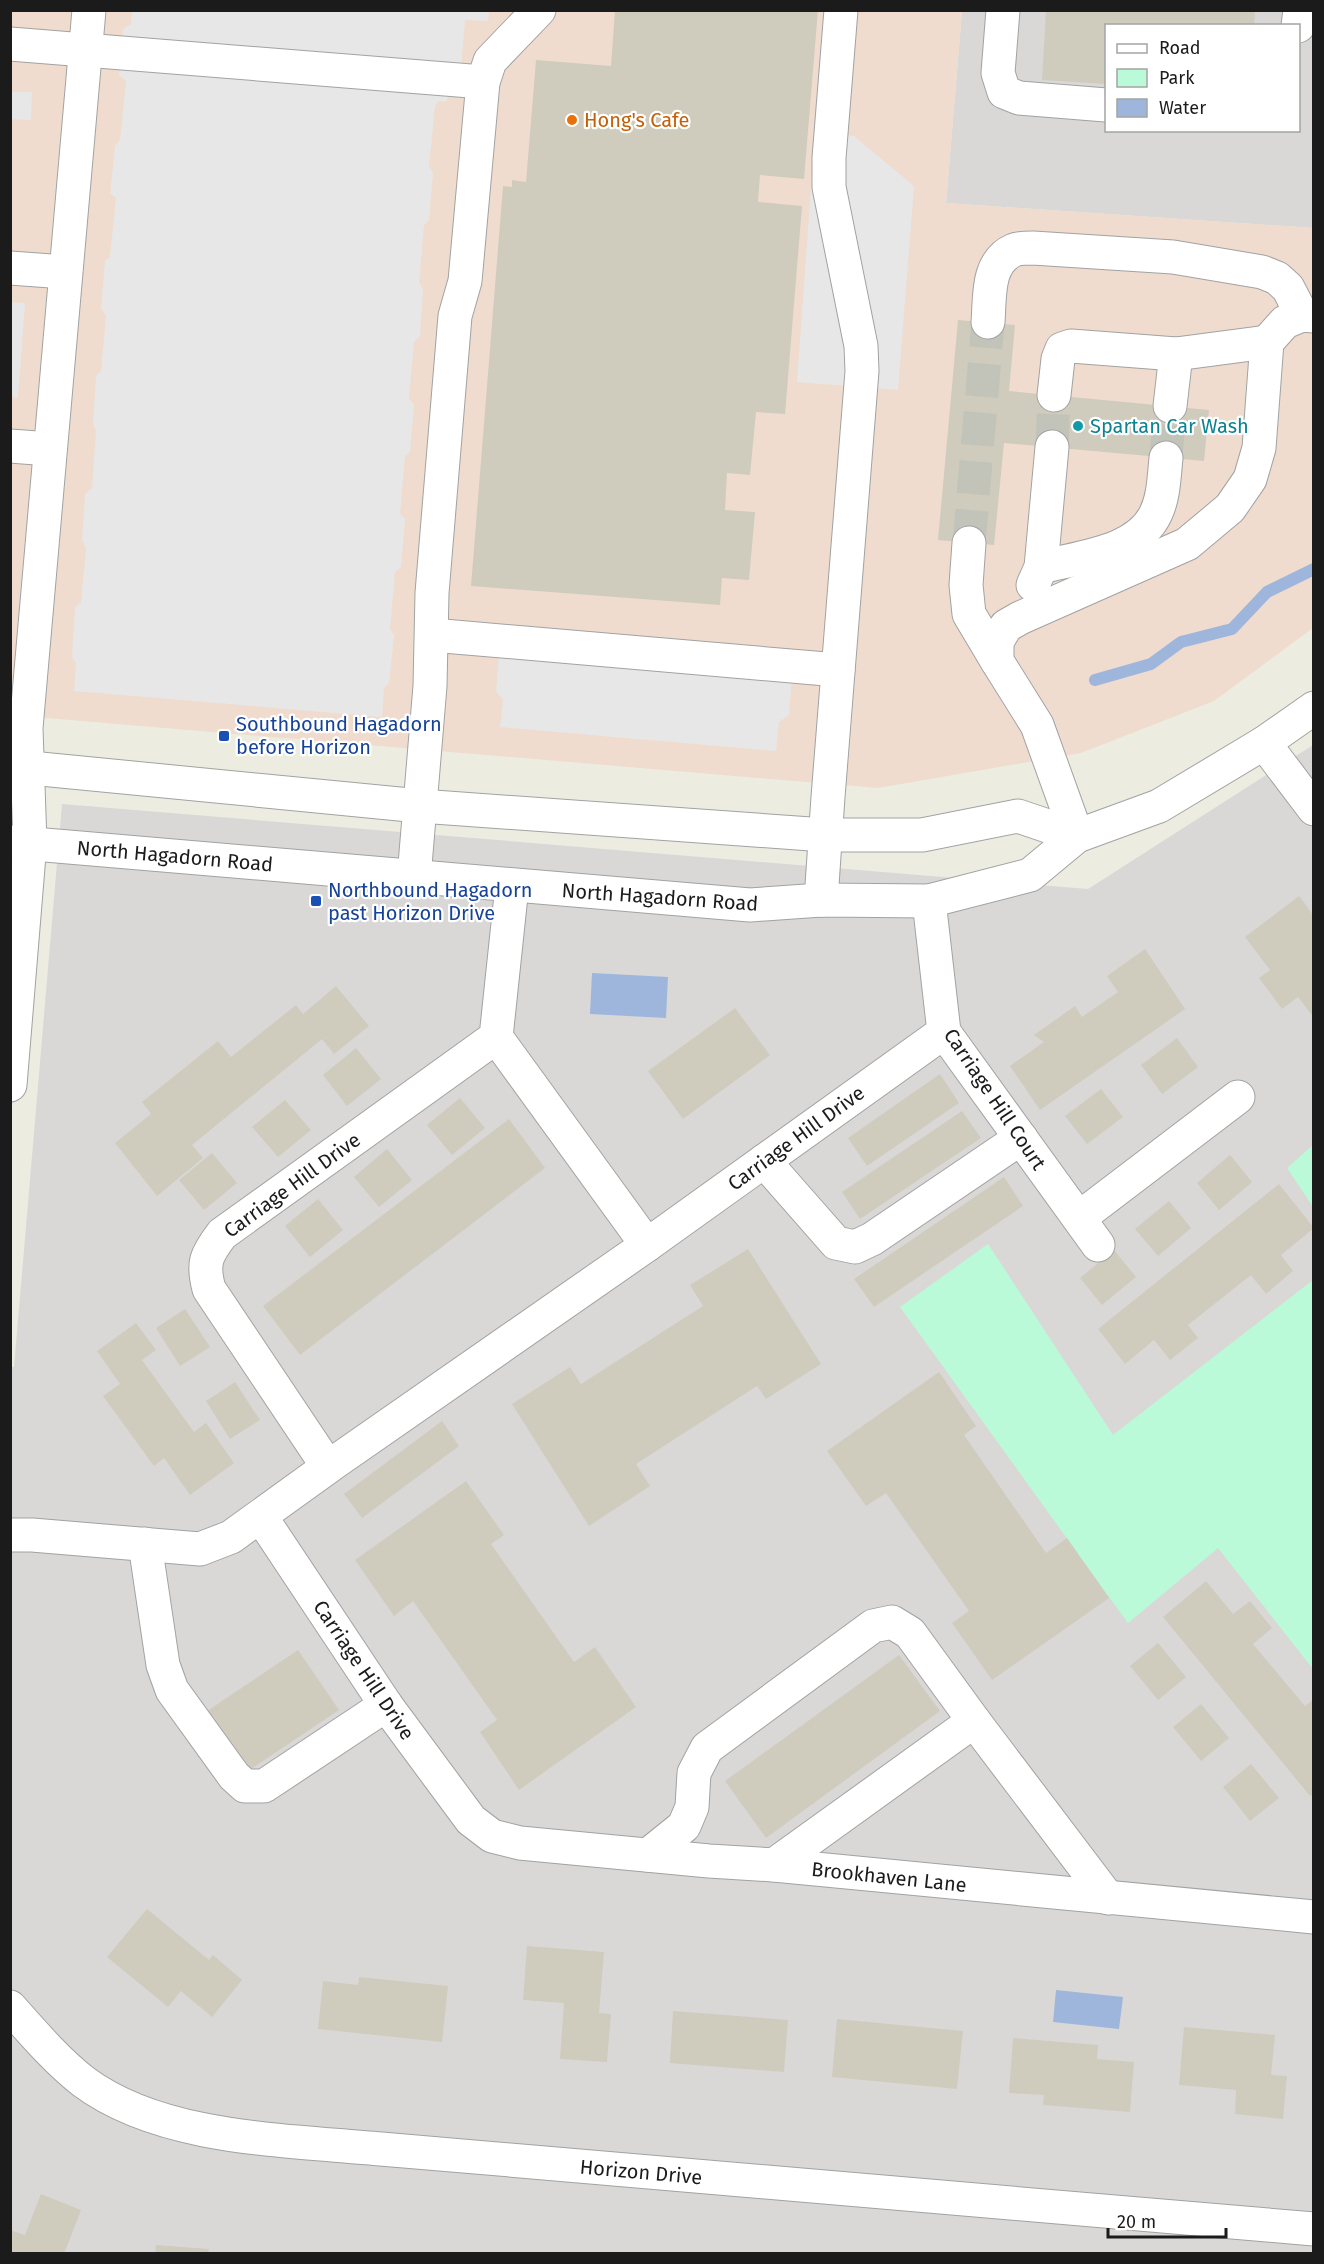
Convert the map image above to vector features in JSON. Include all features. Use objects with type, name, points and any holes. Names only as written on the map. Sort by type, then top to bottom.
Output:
[{"type":"street","points":[[10,1084],[20,842],[19,767],[28,706],[89,10]]},
{"type":"street","points":[[414,877],[430,686],[432,592],[455,316],[465,281],[483,82],[490,61],[539,10]]},
{"type":"street","points":[[821,900],[862,371],[861,346],[829,187],[829,158],[841,10]]},
{"type":"street","points":[[1003,10],[998,73],[1004,92],[1019,98],[1105,105]]},
{"type":"street","points":[[10,44],[483,82]]},
{"type":"street","points":[[988,322],[991,278],[999,261],[1014,250],[1033,248],[1173,257],[1262,273],[1277,278],[1288,288],[1308,315],[1285,322],[1267,342],[1259,448],[1250,479],[1230,508],[1187,544],[1006,626],[997,642],[997,661]]},
{"type":"street","points":[[10,268],[65,272]]},
{"type":"street","points":[[1054,395],[1058,359],[1062,349],[1071,346],[1176,354],[1267,342]]},
{"type":"street","points":[[1170,406],[1176,354]]},
{"type":"street","points":[[10,446],[50,449]]},
{"type":"street","points":[[1020,618],[1041,567],[1052,447]]},
{"type":"street","points":[[1041,567],[1122,547],[1138,535],[1155,515],[1162,496],[1166,458]]},
{"type":"street","points":[[969,543],[966,585],[969,614],[1037,725],[1077,836]]},
{"type":"street","points":[[432,635],[838,670]]},
{"type":"street","name":"North Hagadorn Road","points":[[20,842],[750,905],[821,900],[929,901],[1030,875],[1077,836],[1159,806],[1264,743],[1314,708]]},
{"type":"street","points":[[1264,743],[1314,809]]},
{"type":"street","points":[[19,767],[420,806],[825,835],[922,835],[1018,816],[1077,836]]},
{"type":"street","points":[[512,886],[496,1037],[647,1245]]},
{"type":"street","name":"Carriage Hill Court","points":[[929,901],[944,1032],[1098,1245]]},
{"type":"street","name":"Carriage Hill Drive","points":[[10,1535],[200,1549],[231,1537],[647,1245],[944,1032]]},
{"type":"street","name":"Carriage Hill Drive","points":[[328,1467],[209,1289],[204,1270],[210,1250],[222,1234],[496,1037]]},
{"type":"street","points":[[1079,1218],[1238,1097]]},
{"type":"street","points":[[764,1161],[836,1243],[855,1247],[872,1239],[1021,1138]]},
{"type":"street","name":"Carriage Hill Drive","points":[[261,1517],[386,1705],[471,1820]]},
{"type":"street","points":[[145,1544],[163,1665],[172,1690],[234,1776],[245,1786],[264,1786],[386,1705]]},
{"type":"street","points":[[648,1855],[684,1826],[692,1807],[694,1773],[706,1748],[873,1626],[892,1622],[910,1633],[1108,1898]]},
{"type":"street","points":[[774,1865],[974,1721]]},
{"type":"street","name":"Brookhaven Lane","points":[[471,1820],[492,1836],[520,1844],[774,1865],[1314,1917]]},
{"type":"street","name":"Horizon Drive","points":[[10,2007],[40,2041],[84,2082],[128,2108],[171,2122],[231,2134],[1314,2229]]},
{"type":"shaded area","points":[[10,11],[962,11],[946,203],[1313,228],[1313,628],[1214,701],[1081,753],[878,788],[11,715]]},
{"type":"shaded area","points":[[132,11],[489,11],[488,21],[465,20],[460,80],[445,102],[439,101],[435,106],[429,167],[433,173],[429,220],[424,225],[419,282],[423,289],[420,336],[414,342],[409,399],[414,405],[410,452],[405,456],[400,514],[405,519],[401,567],[395,572],[390,629],[394,635],[389,683],[384,688],[382,717],[74,691],[76,664],[72,657],[75,608],[81,602],[86,548],[82,540],[85,494],[92,488],[96,431],[93,424],[96,376],[101,371],[106,316],[101,309],[105,261],[110,257],[116,198],[110,194],[115,146],[120,140],[126,81],[119,75],[123,29],[131,24]]},
{"type":"shaded area","points":[[962,11],[1313,11],[1313,228],[946,203]]},
{"type":"shaded area","points":[[11,92],[32,92],[31,120],[11,119]]},
{"type":"shaded area","points":[[815,133],[854,136],[914,186],[898,390],[797,382]]},
{"type":"shaded area","points":[[10,302],[25,303],[18,398],[11,397]]},
{"type":"shaded area","points":[[500,641],[793,666],[789,715],[779,722],[776,751],[500,727],[503,700],[496,691]]},
{"type":"shaded area","points":[[1313,745],[1313,2253],[11,2254],[10,1367],[14,1367],[62,804],[1088,889]]},
{"type":"green space","points":[[1313,1145],[1313,1207],[1287,1168]]},
{"type":"green space","points":[[988,1244],[1113,1435],[1313,1280],[1313,1669],[1218,1548],[1128,1623],[900,1307]]},
{"type":"water","points":[[592,973],[668,977],[666,1018],[590,1014]]},
{"type":"water","points":[[1056,1990],[1123,1997],[1119,2029],[1053,2022]]},
{"type":"building","points":[[615,10],[818,10],[804,179],[760,175],[758,202],[802,206],[785,414],[756,412],[750,475],[727,473],[725,510],[755,512],[749,580],[722,578],[720,605],[471,586],[503,186],[512,187],[512,180],[526,182],[536,60],[611,66]]},
{"type":"building","points":[[1046,10],[1255,10],[1254,24],[1105,24],[1105,84],[1042,80]]},
{"type":"building","name":"Spartan Car Wash","points":[[958,320],[1015,325],[1009,391],[1209,410],[1204,461],[1004,443],[994,545],[938,540]]},
{"type":"building","points":[[1299,896],[1314,916],[1314,1018],[1298,997],[1282,1009],[1259,978],[1270,970],[1245,937]]},
{"type":"building","points":[[1145,949],[1185,1009],[1040,1110],[1010,1066],[1044,1042],[1034,1035],[1075,1006],[1082,1017],[1118,992],[1107,976]]},
{"type":"building","points":[[336,986],[369,1026],[334,1054],[322,1039],[192,1145],[203,1158],[157,1196],[115,1143],[151,1114],[142,1102],[218,1041],[231,1057],[296,1005],[303,1014]]},
{"type":"building","points":[[735,1008],[770,1055],[683,1119],[648,1071]]},
{"type":"building","points":[[1177,1038],[1198,1067],[1162,1094],[1141,1065]]},
{"type":"building","points":[[356,1048],[381,1079],[347,1106],[323,1075]]},
{"type":"building","points":[[940,1074],[959,1103],[867,1166],[848,1138]]},
{"type":"building","points":[[1101,1089],[1123,1117],[1087,1144],[1065,1116]]},
{"type":"building","points":[[460,1098],[485,1128],[452,1155],[427,1125]]},
{"type":"building","points":[[285,1100],[311,1130],[278,1157],[252,1127]]},
{"type":"building","points":[[962,1111],[981,1138],[860,1219],[842,1192]]},
{"type":"building","points":[[509,1119],[545,1168],[300,1355],[263,1306]]},
{"type":"building","points":[[387,1149],[412,1180],[379,1207],[354,1177]]},
{"type":"building","points":[[212,1153],[237,1183],[204,1210],[179,1180]]},
{"type":"building","points":[[1230,1155],[1252,1182],[1219,1210],[1197,1183]]},
{"type":"building","points":[[1004,1177],[1023,1206],[874,1307],[854,1279]]},
{"type":"building","points":[[1279,1184],[1314,1228],[1281,1255],[1293,1271],[1266,1294],[1251,1275],[1188,1325],[1198,1338],[1170,1360],[1154,1340],[1125,1364],[1098,1329]]},
{"type":"building","points":[[318,1199],[343,1230],[310,1257],[285,1226]]},
{"type":"building","points":[[1169,1201],[1191,1228],[1158,1256],[1135,1229]]},
{"type":"building","points":[[748,1249],[821,1364],[766,1399],[757,1386],[636,1464],[650,1486],[589,1526],[512,1404],[570,1367],[581,1384],[703,1306],[690,1285]]},
{"type":"building","points":[[1114,1250],[1136,1277],[1102,1305],[1080,1278]]},
{"type":"building","points":[[185,1309],[210,1347],[180,1366],[156,1328]]},
{"type":"building","points":[[136,1323],[156,1350],[142,1360],[194,1432],[206,1423],[234,1463],[190,1495],[164,1458],[154,1466],[103,1396],[120,1384],[97,1351]]},
{"type":"building","points":[[939,1372],[976,1426],[964,1435],[1046,1553],[1067,1538],[1109,1598],[992,1680],[952,1623],[969,1611],[886,1493],[866,1506],[827,1451]]},
{"type":"building","points":[[235,1382],[260,1420],[230,1439],[206,1401]]},
{"type":"building","points":[[442,1421],[459,1446],[362,1518],[344,1494]]},
{"type":"building","points":[[466,1481],[504,1535],[491,1544],[574,1662],[595,1647],[636,1707],[519,1790],[480,1732],[497,1720],[413,1601],[394,1616],[355,1560]]},
{"type":"building","points":[[1206,1581],[1233,1614],[1250,1601],[1272,1628],[1253,1644],[1305,1706],[1314,1699],[1314,1793],[1310,1796],[1163,1617]]},
{"type":"building","points":[[1158,1643],[1186,1677],[1158,1700],[1130,1666]]},
{"type":"building","points":[[298,1650],[339,1710],[248,1771],[207,1711]]},
{"type":"building","points":[[899,1655],[940,1711],[766,1838],[725,1781]]},
{"type":"building","points":[[1201,1704],[1229,1738],[1201,1761],[1173,1727]]},
{"type":"building","points":[[1251,1764],[1279,1798],[1250,1821],[1223,1787]]},
{"type":"building","points":[[147,1909],[209,1960],[213,1955],[242,1980],[212,2017],[181,1991],[168,2007],[107,1957]]},
{"type":"building","points":[[527,1946],[604,1952],[599,2013],[611,2014],[607,2062],[560,2059],[564,2003],[523,2000]]},
{"type":"building","points":[[359,1977],[448,1986],[442,2042],[318,2029],[323,1981],[358,1985]]},
{"type":"building","points":[[673,2011],[788,2020],[784,2072],[670,2063]]},
{"type":"building","points":[[837,2019],[963,2031],[957,2089],[832,2077]]},
{"type":"building","points":[[1184,2027],[1275,2035],[1271,2075],[1287,2076],[1283,2119],[1235,2114],[1236,2090],[1179,2085]]},
{"type":"building","points":[[1013,2038],[1098,2045],[1097,2059],[1134,2062],[1130,2112],[1043,2105],[1044,2095],[1009,2093]]},
{"type":"building","points":[[41,2194],[81,2210],[64,2254],[10,2254],[10,2230],[25,2235]]},
{"type":"building","points":[[156,2245],[209,2249],[208,2254],[155,2254]]},
{"type":"waterway","points":[[1095,680],[1151,664],[1181,642],[1232,629],[1267,592],[1314,569]]},
{"type":"tunnel","points":[[969,543],[988,322]]},
{"type":"tunnel","points":[[1052,447],[1054,395]]},
{"type":"tunnel","points":[[1166,458],[1170,406]]},
{"type":"place","name":"Hong's Cafe","points":[[572,120]]},
{"type":"place","name":"Spartan Car Wash","points":[[1078,426]]},
{"type":"place","name":"Southbound Hagadorn before Horizon","points":[[224,736]]},
{"type":"place","name":"Northbound Hagadorn past Horizon Drive","points":[[316,901]]}]
